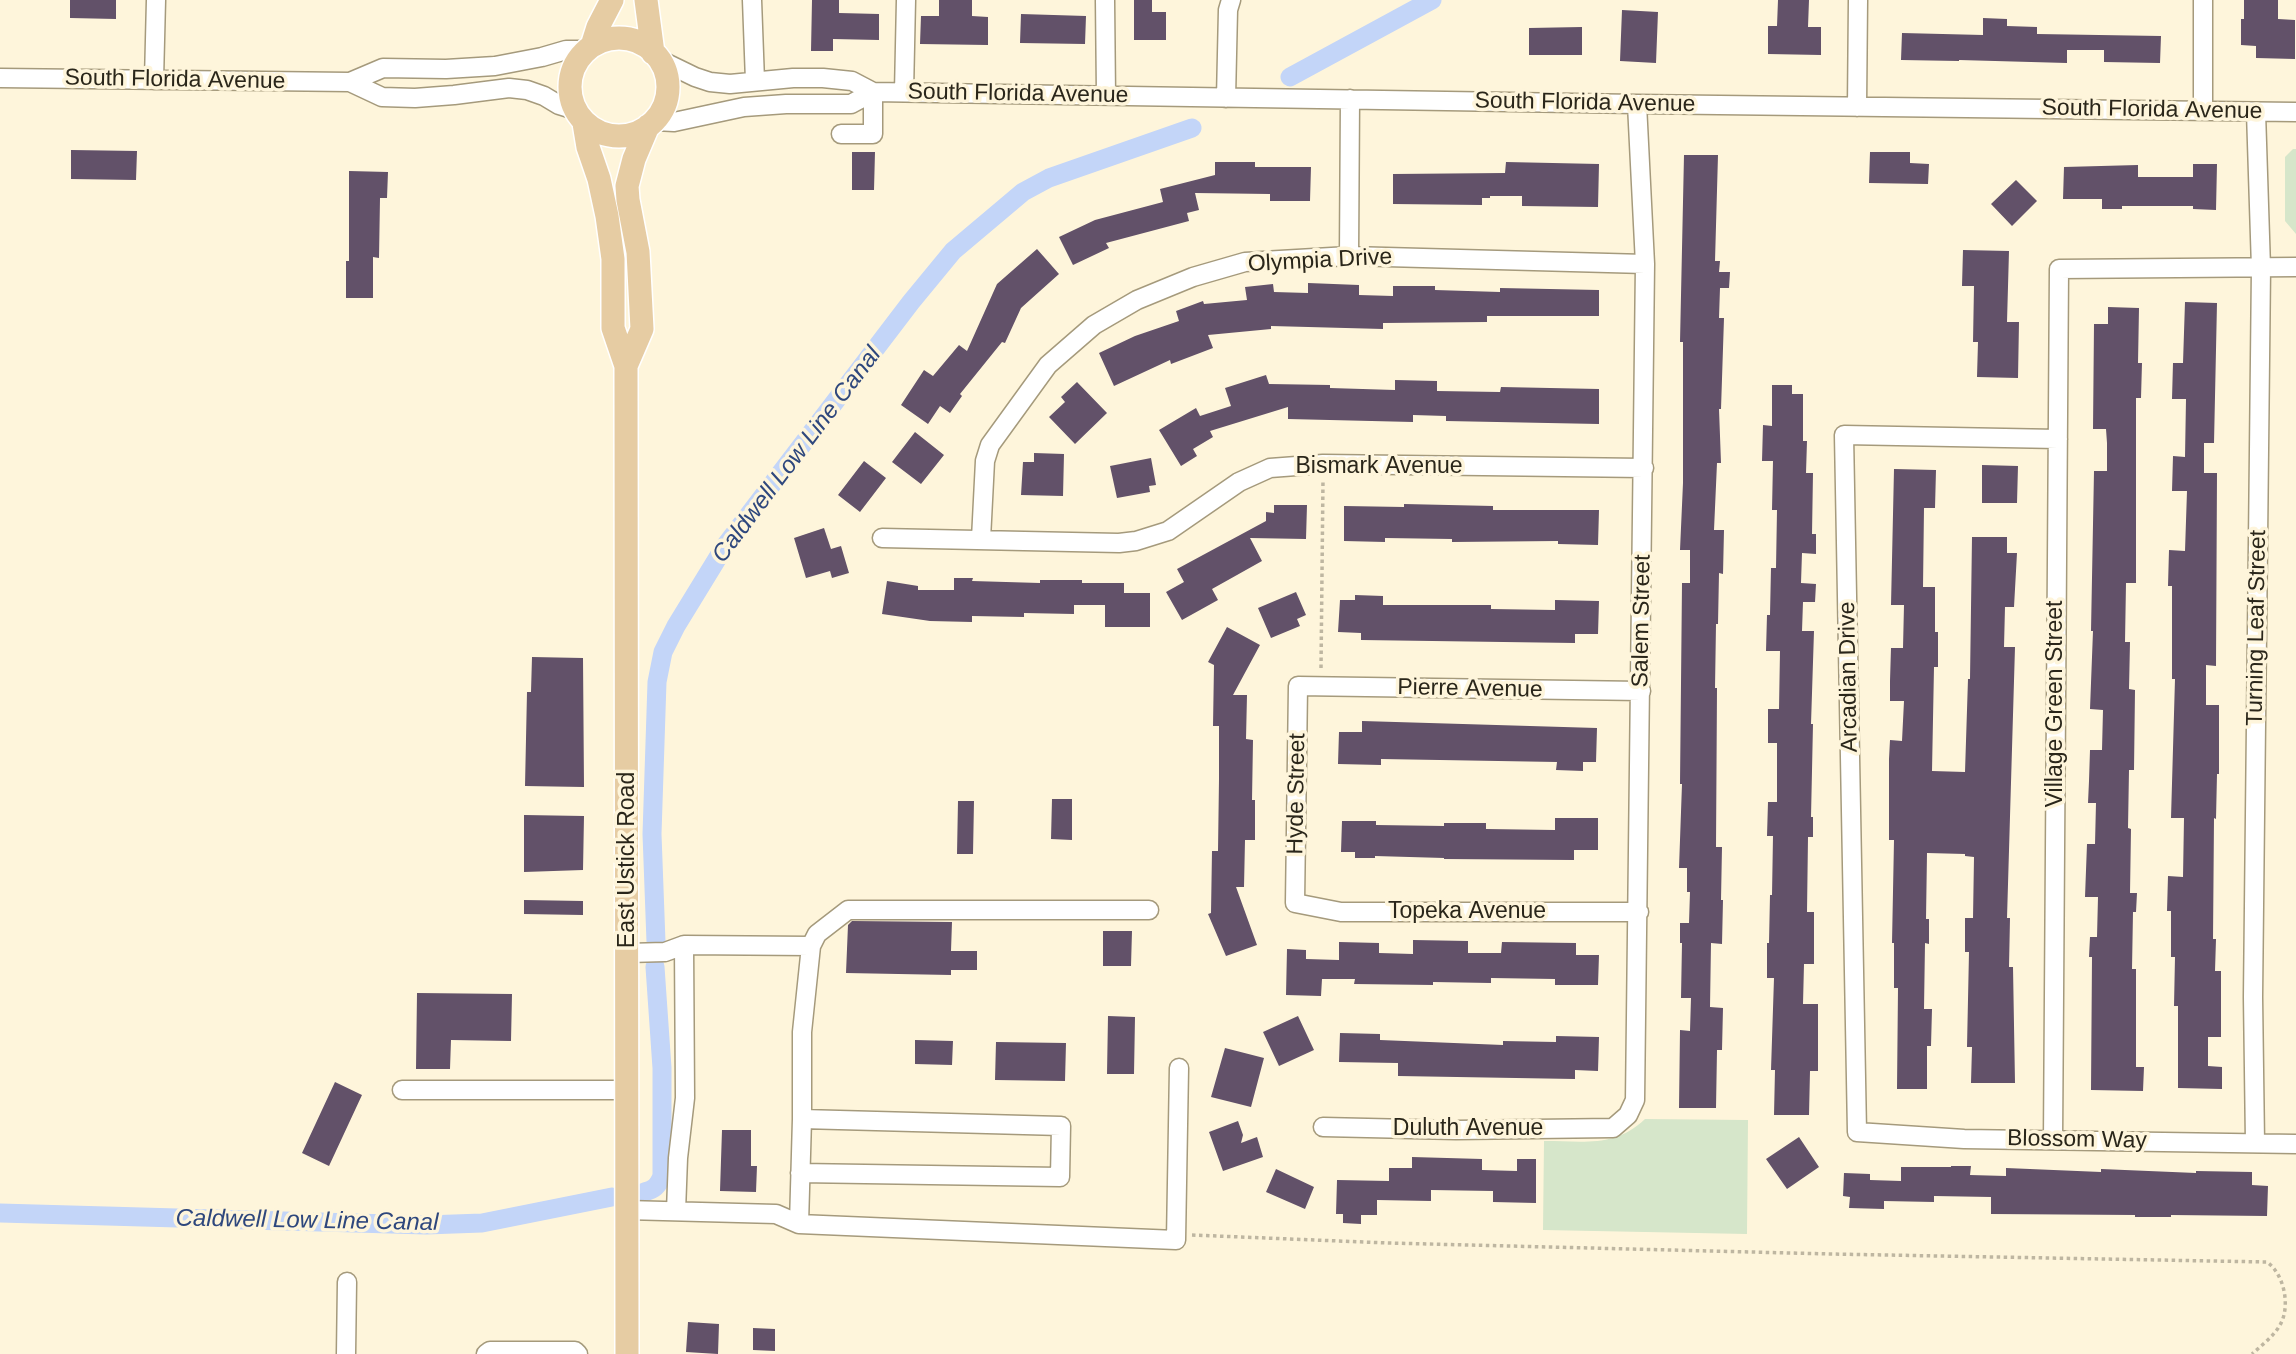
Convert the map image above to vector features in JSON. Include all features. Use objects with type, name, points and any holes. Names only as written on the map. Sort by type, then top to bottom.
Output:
[{"type":"main road","points":[[589,48],[601,41],[617,37],[634,40],[649,48],[657,57],[667,76],[668,93],[664,108],[652,124],[628,136],[597,132],[580,116],[570,95],[570,79],[576,63],[589,48],[612,0]]},
{"type":"main road","points":[[646,0],[657,57]]},
{"type":"main road","name":"East Ustick Road","points":[[580,116],[607,216],[613,259],[613,328],[626,366],[627,1354]]},
{"type":"main road","name":"East Ustick Road","points":[[626,366],[642,329],[638,251],[627,186],[634,159],[652,124]]},
{"type":"street","points":[[154,80],[156,0]]},
{"type":"street","points":[[752,0],[755,81]]},
{"type":"street","points":[[904,92],[906,0]]},
{"type":"street","points":[[1105,0],[1106,95]]},
{"type":"street","points":[[1226,98],[1228,10],[1231,0]]},
{"type":"street","points":[[1857,107],[1858,0]]},
{"type":"street","points":[[2203,0],[2203,111]]},
{"type":"street","name":"South Florida Avenue","points":[[350,82],[383,68],[446,69],[495,66],[566,50],[589,48]]},
{"type":"street","name":"South Florida Avenue","points":[[657,57],[710,82],[730,84],[823,78],[852,81],[873,92],[2296,112]]},
{"type":"street","name":"South Florida Avenue","points":[[0,78],[350,82],[382,96],[393,97],[454,95],[509,88],[544,96],[580,116]]},
{"type":"street","points":[[841,134],[873,134],[873,92]]},
{"type":"street","name":"South Florida Avenue","points":[[652,124],[744,107],[851,104],[873,92]]},
{"type":"street","points":[[1349,256],[1350,99]]},
{"type":"street","name":"Salem Street","points":[[1613,1128],[1628,1115],[1635,1100],[1645,264],[1637,104]]},
{"type":"street","name":"Turning Leaf Street","points":[[2255,1143],[2253,983],[2262,268],[2256,112]]},
{"type":"street","name":"Olympia Drive","points":[[981,539],[985,461],[990,445],[1016,406],[1048,365],[1094,325],[1149,295],[1193,277],[1245,262],[1349,256],[1645,264]]},
{"type":"street","points":[[2262,268],[2296,267]]},
{"type":"street","name":"Village Green Street","points":[[2053,1140],[2059,269],[2262,268]]},
{"type":"street","name":"Arcadian Drive","points":[[1857,1132],[1844,435],[2058,439]]},
{"type":"street","name":"Bismark Avenue","points":[[882,538],[1119,543],[1136,541],[1168,531],[1238,482],[1270,468],[1323,464],[1644,468]]},
{"type":"street","name":"Pierre Avenue","points":[[1298,686],[1641,691]]},
{"type":"street","name":"Hyde Street","points":[[1295,903],[1298,686]]},
{"type":"street","name":"Topeka Avenue","points":[[1295,903],[1342,912],[1639,912]]},
{"type":"street","points":[[799,1224],[802,1032],[811,946],[817,934],[848,910],[1149,910]]},
{"type":"street","points":[[628,953],[665,952],[684,945],[811,946]]},
{"type":"street","points":[[676,1211],[678,1158],[685,1098],[684,945]]},
{"type":"street","points":[[626,1210],[776,1214],[799,1224],[1176,1240],[1179,1068]]},
{"type":"street","points":[[402,1090],[627,1090]]},
{"type":"street","points":[[800,1173],[1060,1177],[1061,1126],[802,1119]]},
{"type":"street","name":"Duluth Avenue","points":[[1323,1127],[1456,1130],[1613,1128]]},
{"type":"street","name":"Blossom Way","points":[[1857,1132],[1964,1139],[2296,1144]]},
{"type":"street","points":[[346,1354],[347,1282]]},
{"type":"street","points":[[486,1354],[490,1351],[575,1351],[578,1354]]},
{"type":"path","points":[[1321,686],[1323,464]]},
{"type":"path","points":[[1176,1235],[1429,1244],[2267,1262],[2276,1268],[2286,1307],[2281,1324],[2252,1354]]},
{"type":"green space","points":[[2296,149],[2296,234],[2285,221],[2285,157]]},
{"type":"green space","points":[[1645,1119],[1748,1120],[1747,1234],[1543,1230],[1544,1141],[1585,1142],[1610,1139],[1622,1135]]},
{"type":"building","points":[[70,0],[116,0],[116,19],[70,18]]},
{"type":"building","points":[[812,0],[839,0],[839,13],[879,14],[879,40],[833,39],[833,51],[811,51]]},
{"type":"building","points":[[939,0],[972,0],[972,16],[988,17],[988,45],[920,44],[921,16],[939,16]]},
{"type":"building","points":[[1134,0],[1152,0],[1152,12],[1166,12],[1166,40],[1134,40]]},
{"type":"building","points":[[1778,0],[1809,0],[1808,27],[1821,27],[1821,55],[1768,54],[1768,26],[1777,26]]},
{"type":"building","points":[[2244,0],[2278,0],[2278,19],[2295,20],[2295,59],[2256,58],[2256,46],[2241,45]]},
{"type":"building","points":[[1622,10],[1658,12],[1656,63],[1620,61]]},
{"type":"building","points":[[1021,14],[1086,16],[1085,44],[1020,43]]},
{"type":"building","points":[[1983,18],[2007,19],[2007,26],[2037,27],[2037,34],[2161,36],[2160,63],[2104,62],[2104,50],[2067,50],[2067,63],[1901,60],[1902,33],[1983,35]]},
{"type":"building","points":[[1582,27],[1582,55],[1529,55],[1529,28]]},
{"type":"building","points":[[71,150],[137,151],[136,180],[71,179]]},
{"type":"building","points":[[852,152],[875,152],[874,190],[852,190]]},
{"type":"building","points":[[1870,152],[1910,152],[1910,163],[1929,164],[1928,184],[1869,183]]},
{"type":"building","points":[[1684,155],[1718,155],[1715,261],[1720,261],[1719,272],[1730,272],[1729,288],[1720,288],[1719,318],[1724,318],[1719,409],[1721,463],[1717,463],[1714,530],[1724,530],[1723,574],[1719,573],[1716,624],[1715,688],[1716,847],[1722,847],[1722,944],[1711,943],[1710,1007],[1723,1008],[1722,1050],[1717,1050],[1716,1108],[1679,1108],[1680,1030],[1690,1031],[1691,998],[1681,998],[1680,923],[1689,923],[1690,892],[1687,892],[1687,868],[1679,868],[1682,784],[1682,583],[1690,583],[1690,550],[1680,550],[1683,483],[1683,342],[1680,342]]},
{"type":"building","points":[[1215,162],[1255,162],[1255,167],[1311,167],[1310,201],[1270,201],[1270,194],[1195,193],[1199,210],[1187,213],[1189,221],[1106,243],[1109,248],[1073,265],[1059,237],[1095,220],[1163,202],[1160,189],[1215,175]]},
{"type":"building","points":[[1506,162],[1599,164],[1598,207],[1522,206],[1522,196],[1490,196],[1482,198],[1482,205],[1393,204],[1393,174],[1505,173]]},
{"type":"building","points":[[2193,164],[2217,164],[2216,210],[2193,209],[2193,206],[2122,206],[2122,209],[2102,209],[2102,199],[2063,199],[2064,167],[2138,165],[2138,177],[2193,177]]},
{"type":"building","points":[[349,171],[388,172],[387,198],[380,198],[379,258],[373,257],[373,298],[346,298],[346,261],[349,261]]},
{"type":"building","points":[[2016,180],[2037,201],[2012,226],[1991,204]]},
{"type":"building","points":[[1037,249],[1059,274],[1021,308],[1005,343],[1002,342],[960,394],[962,396],[950,413],[940,406],[928,424],[901,405],[924,370],[933,376],[959,345],[967,351],[997,284]]},
{"type":"building","points":[[1963,250],[2009,251],[2007,322],[2019,322],[2018,378],[1977,377],[1978,342],[1973,342],[1974,286],[1962,286]]},
{"type":"building","points":[[1308,283],[1359,285],[1359,295],[1393,296],[1393,286],[1435,286],[1435,290],[1500,292],[1500,288],[1599,290],[1599,316],[1487,316],[1487,322],[1383,323],[1383,329],[1271,326],[1271,329],[1208,335],[1213,348],[1171,364],[1170,360],[1114,386],[1099,353],[1135,336],[1179,321],[1176,311],[1203,301],[1204,304],[1247,300],[1245,287],[1273,284],[1274,292],[1308,293]]},
{"type":"building","points":[[2185,302],[2217,303],[2214,443],[2204,443],[2204,473],[2217,473],[2216,666],[2206,665],[2206,705],[2219,705],[2219,774],[2216,819],[2214,818],[2213,939],[2216,939],[2215,971],[2221,971],[2221,1037],[2208,1037],[2208,1066],[2222,1067],[2222,1089],[2178,1088],[2178,1006],[2174,1006],[2175,957],[2171,957],[2171,911],[2167,911],[2168,876],[2183,877],[2184,818],[2171,818],[2175,679],[2172,679],[2172,586],[2168,586],[2169,550],[2185,551],[2187,491],[2172,491],[2173,456],[2185,457],[2186,399],[2172,399],[2173,363],[2183,363]]},
{"type":"building","points":[[2108,307],[2139,308],[2138,363],[2142,363],[2141,398],[2136,398],[2136,583],[2126,583],[2125,642],[2130,642],[2129,689],[2135,690],[2134,770],[2129,770],[2128,828],[2131,829],[2130,893],[2137,893],[2136,912],[2133,912],[2132,969],[2136,969],[2136,1067],[2144,1067],[2143,1091],[2091,1090],[2092,957],[2089,957],[2090,937],[2097,937],[2098,897],[2085,897],[2087,844],[2095,844],[2096,803],[2088,803],[2090,750],[2102,750],[2103,710],[2090,709],[2094,471],[2107,471],[2106,429],[2093,429],[2094,324],[2108,324]]},
{"type":"building","points":[[1266,375],[1269,384],[1330,385],[1330,388],[1395,390],[1395,380],[1437,381],[1437,391],[1500,392],[1501,387],[1599,389],[1599,424],[1446,421],[1446,416],[1413,415],[1413,422],[1288,419],[1288,407],[1210,431],[1213,437],[1193,449],[1197,456],[1181,466],[1159,430],[1196,408],[1200,416],[1231,406],[1225,388]]},
{"type":"building","points":[[1077,382],[1107,413],[1075,444],[1049,417],[1065,402],[1061,397]]},
{"type":"building","points":[[1772,385],[1792,385],[1792,394],[1803,394],[1803,441],[1807,441],[1806,473],[1813,473],[1812,534],[1816,534],[1816,554],[1802,553],[1801,583],[1816,584],[1815,602],[1803,602],[1802,631],[1814,631],[1811,724],[1813,837],[1808,837],[1807,912],[1814,912],[1814,964],[1804,964],[1803,1004],[1818,1004],[1818,1071],[1810,1071],[1809,1115],[1774,1115],[1775,1070],[1771,1070],[1774,978],[1767,978],[1767,943],[1772,895],[1773,836],[1767,836],[1768,802],[1777,802],[1777,743],[1768,743],[1768,709],[1779,709],[1780,651],[1766,651],[1771,568],[1776,568],[1777,510],[1772,510],[1773,461],[1762,461],[1763,425],[1772,426]]},
{"type":"building","points":[[915,432],[944,455],[921,484],[892,462]]},
{"type":"building","points":[[1034,453],[1064,454],[1063,496],[1021,495],[1023,462],[1034,462]]},
{"type":"building","points":[[1151,458],[1156,485],[1149,486],[1150,492],[1117,498],[1110,466]]},
{"type":"building","points":[[864,461],[886,478],[860,512],[838,495]]},
{"type":"building","points":[[1982,465],[2018,466],[2017,503],[1982,503]]},
{"type":"building","points":[[1894,469],[1936,470],[1935,508],[1924,508],[1923,587],[1935,587],[1935,632],[1938,632],[1938,667],[1934,667],[1932,771],[1965,772],[1970,679],[1972,537],[2007,537],[2007,553],[2017,553],[2014,607],[2005,607],[2004,647],[2015,647],[2007,918],[2010,918],[2009,967],[2013,967],[2015,1083],[1971,1083],[1972,1047],[1967,1047],[1969,952],[1965,952],[1965,918],[1973,918],[1974,857],[1965,854],[1927,853],[1926,919],[1929,919],[1929,944],[1925,943],[1924,1009],[1932,1009],[1931,1046],[1927,1046],[1927,1089],[1897,1089],[1898,988],[1894,988],[1892,943],[1894,840],[1889,840],[1889,759],[1890,740],[1902,741],[1904,701],[1890,701],[1890,681],[1891,648],[1903,648],[1904,605],[1891,605]]},
{"type":"building","points":[[1404,504],[1493,506],[1493,510],[1599,510],[1598,545],[1558,544],[1558,541],[1452,542],[1452,539],[1385,538],[1385,542],[1344,541],[1344,506],[1404,507]]},
{"type":"building","points":[[1274,505],[1307,505],[1306,539],[1250,538],[1262,561],[1212,589],[1218,600],[1182,620],[1166,592],[1184,582],[1177,569],[1266,521],[1266,512],[1274,513]]},
{"type":"building","points":[[824,528],[831,549],[841,546],[849,573],[832,578],[830,571],[806,578],[794,538]]},
{"type":"building","points":[[954,578],[1040,583],[1040,580],[1082,580],[1082,583],[1124,583],[1124,593],[1150,593],[1150,627],[1105,627],[1105,605],[1074,605],[1074,614],[972,616],[972,622],[930,621],[882,614],[887,581],[918,586],[918,590],[954,590]]},
{"type":"building","points":[[1296,592],[1306,615],[1297,619],[1300,626],[1271,638],[1258,608]]},
{"type":"building","points":[[1355,595],[1383,596],[1383,605],[1491,605],[1491,609],[1555,610],[1555,600],[1599,601],[1598,634],[1575,634],[1575,643],[1361,640],[1361,633],[1338,632],[1340,600],[1355,600]]},
{"type":"building","points":[[1227,627],[1260,645],[1233,695],[1247,695],[1246,739],[1253,740],[1252,800],[1255,800],[1255,840],[1245,840],[1244,887],[1236,887],[1257,945],[1226,956],[1208,914],[1211,913],[1212,851],[1218,851],[1219,726],[1213,726],[1214,665],[1208,662]]},
{"type":"building","points":[[532,657],[583,658],[584,787],[525,786],[527,692],[531,692]]},
{"type":"building","points":[[1362,721],[1597,728],[1596,762],[1583,762],[1583,771],[1556,770],[1557,762],[1381,759],[1381,765],[1338,764],[1339,732],[1362,732]]},
{"type":"building","points":[[1052,799],[1072,799],[1072,840],[1051,839]]},
{"type":"building","points":[[958,801],[974,801],[973,854],[957,854]]},
{"type":"building","points":[[524,815],[584,816],[583,870],[524,872]]},
{"type":"building","points":[[1555,818],[1598,818],[1598,850],[1574,850],[1574,860],[1375,856],[1355,858],[1355,852],[1341,852],[1342,821],[1376,821],[1376,825],[1444,826],[1444,823],[1486,823],[1486,829],[1555,830]]},
{"type":"building","points":[[524,900],[583,901],[583,915],[524,914]]},
{"type":"building","points":[[852,921],[952,922],[951,951],[977,951],[977,970],[951,970],[951,975],[846,973],[848,925]]},
{"type":"building","points":[[1103,931],[1132,931],[1131,966],[1103,966]]},
{"type":"building","points":[[1413,940],[1468,941],[1468,953],[1501,953],[1502,942],[1576,943],[1576,955],[1599,955],[1598,985],[1555,985],[1555,979],[1491,978],[1491,983],[1433,982],[1433,985],[1354,984],[1355,979],[1322,979],[1321,996],[1286,995],[1287,949],[1306,950],[1306,959],[1339,960],[1339,942],[1379,943],[1379,953],[1413,954]]},
{"type":"building","points":[[417,993],[512,994],[511,1041],[451,1040],[450,1069],[416,1069]]},
{"type":"building","points":[[1108,1016],[1135,1017],[1134,1074],[1107,1074]]},
{"type":"building","points":[[1298,1016],[1314,1050],[1279,1066],[1263,1032]]},
{"type":"building","points":[[1340,1033],[1380,1034],[1380,1040],[1503,1045],[1503,1041],[1556,1042],[1556,1036],[1599,1037],[1598,1071],[1575,1070],[1575,1079],[1398,1076],[1398,1063],[1339,1062]]},
{"type":"building","points":[[915,1040],[953,1041],[952,1065],[915,1064]]},
{"type":"building","points":[[996,1042],[1066,1043],[1065,1081],[995,1080]]},
{"type":"building","points":[[1225,1048],[1264,1058],[1251,1107],[1211,1097]]},
{"type":"building","points":[[335,1082],[362,1095],[329,1166],[302,1153]]},
{"type":"building","points":[[1238,1121],[1243,1135],[1241,1143],[1257,1137],[1263,1157],[1223,1171],[1209,1132]]},
{"type":"building","points":[[722,1130],[751,1130],[751,1166],[757,1166],[756,1192],[720,1191]]},
{"type":"building","points":[[1799,1137],[1819,1167],[1787,1189],[1766,1159]]},
{"type":"building","points":[[1412,1157],[1482,1159],[1482,1170],[1517,1171],[1517,1159],[1536,1159],[1536,1203],[1493,1202],[1493,1191],[1431,1190],[1431,1201],[1377,1200],[1377,1215],[1361,1215],[1361,1224],[1343,1223],[1343,1214],[1336,1214],[1337,1180],[1389,1181],[1389,1168],[1412,1168]]},
{"type":"building","points":[[1971,1166],[1970,1175],[2006,1176],[2006,1168],[2101,1172],[2101,1169],[2196,1173],[2252,1172],[2252,1185],[2268,1186],[2267,1216],[1991,1214],[1991,1197],[1934,1196],[1934,1202],[1884,1201],[1884,1209],[1849,1208],[1850,1197],[1843,1196],[1844,1173],[1870,1174],[1870,1180],[1901,1181],[1901,1167]]},
{"type":"building","points":[[1276,1169],[1314,1187],[1305,1209],[1266,1192]]},
{"type":"building","points":[[688,1322],[719,1324],[718,1354],[686,1352]]},
{"type":"building","points":[[753,1328],[775,1329],[775,1351],[753,1350]]},
{"type":"waterway","name":"Caldwell Low Line Canal","points":[[1290,77],[1432,0]]},
{"type":"waterway","name":"Caldwell Low Line Canal","points":[[656,942],[652,834],[657,682],[663,652],[725,546],[953,251],[1023,192],[1049,178],[1192,128]]},
{"type":"waterway","name":"Caldwell Low Line Canal","points":[[644,1192],[655,1187],[662,1176],[662,1068],[655,967]]},
{"type":"waterway","name":"Caldwell Low Line Canal","points":[[0,1213],[426,1225],[482,1223],[612,1197]]}]
